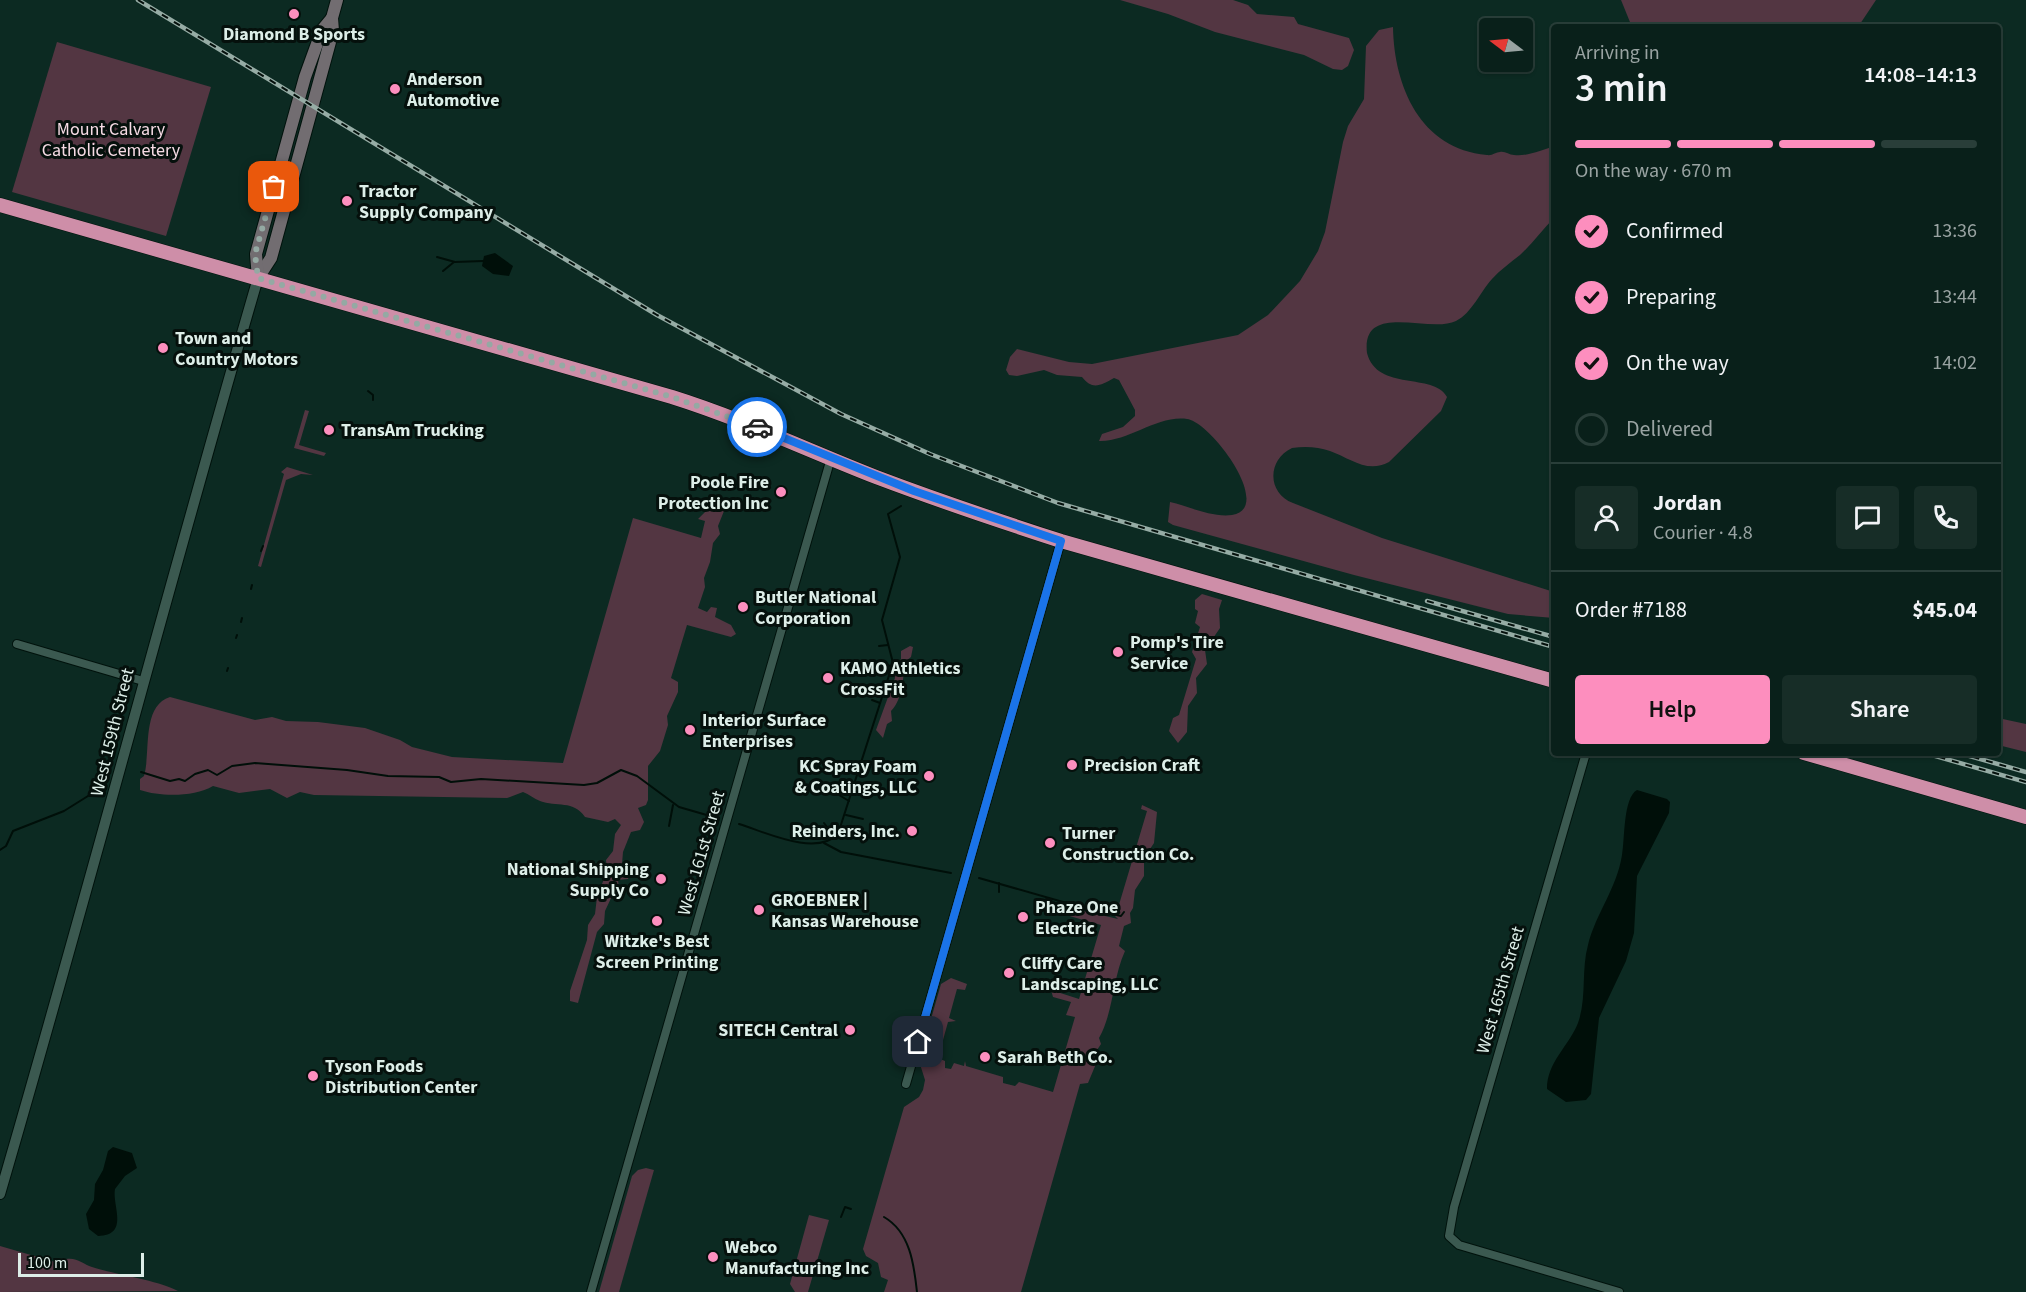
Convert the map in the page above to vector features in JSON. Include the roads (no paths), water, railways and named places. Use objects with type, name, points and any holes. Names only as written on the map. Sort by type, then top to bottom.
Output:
[{"type":"highway","points":[[0,205],[672,397],[747,422],[831,458],[981,515],[1061,541],[1551,680]]},
{"type":"highway","points":[[1814,756],[2026,818]]},
{"type":"main road","name":"West 159th Street","points":[[258,278],[271,258],[333,31],[332,18],[337,0]]},
{"type":"street","name":"West 159th Street","points":[[0,1194],[101,846],[142,681],[258,278]]},
{"type":"street","name":"West 161st Street","points":[[591,1292],[831,458]]},
{"type":"street","points":[[906,1084],[1061,541]]},
{"type":"street","points":[[16,644],[142,681]]},
{"type":"street","name":"West 165th Street","points":[[1585,756],[1451,1216],[1449,1236],[1459,1245],[1619,1292]]},
{"type":"waterway","points":[[437,257],[455,262],[483,261]]},
{"type":"waterway","points":[[443,271],[454,262]]},
{"type":"waterway","points":[[368,391],[373,395],[373,400]]},
{"type":"waterway","points":[[739,824],[776,837],[804,843],[828,841],[838,834],[893,663],[882,620],[900,557],[888,514],[901,506]]},
{"type":"waterway","points":[[261,551],[263,546]]},
{"type":"waterway","points":[[251,589],[252,585]]},
{"type":"waterway","points":[[241,622],[242,618]]},
{"type":"waterway","points":[[879,646],[888,645]]},
{"type":"waterway","points":[[882,664],[891,666]]},
{"type":"waterway","points":[[872,700],[880,703]]},
{"type":"waterway","points":[[864,761],[879,764]]},
{"type":"waterway","points":[[141,772],[170,781],[179,779],[185,781],[195,774],[208,770],[217,775],[232,766],[255,763],[347,770],[388,776],[439,777],[451,782],[481,779],[584,785],[597,783],[621,770],[637,776],[679,807],[717,818]]},
{"type":"waterway","points":[[853,764],[861,767]]},
{"type":"waterway","points":[[0,850],[6,846],[13,831],[64,811],[96,791]]},
{"type":"waterway","points":[[839,795],[849,801]]},
{"type":"waterway","points":[[669,826],[673,805]]},
{"type":"waterway","points":[[846,815],[863,819]]},
{"type":"waterway","points":[[824,823],[835,837]]},
{"type":"waterway","points":[[824,843],[841,852],[951,873]]},
{"type":"waterway","points":[[979,878],[1084,908],[1121,916],[1124,912]]},
{"type":"waterway","points":[[999,883],[999,892]]},
{"type":"waterway","points":[[841,1217],[845,1207],[851,1209]]},
{"type":"waterway","points":[[884,1217],[893,1223],[905,1240],[912,1260],[917,1292]]},
{"type":"railway","points":[[138,0],[657,315],[841,414],[930,454],[1058,503],[1551,646]]},
{"type":"railway","points":[[1427,601],[1551,636]]},
{"type":"railway","points":[[1935,756],[2026,782]]},
{"type":"railway","points":[[1970,756],[2026,772]]},
{"type":"place","name":"Diamond B Sports","points":[[294,14]]},
{"type":"place","name":"Anderson Automotive","points":[[395,89]]},
{"type":"place","name":"Tractor Supply Company","points":[[347,201]]},
{"type":"place","name":"Town and Country Motors","points":[[163,348]]},
{"type":"place","name":"TransAm Trucking","points":[[329,430]]},
{"type":"place","name":"Poole Fire Protection Inc","points":[[781,492]]},
{"type":"place","name":"Butler National Corporation","points":[[743,607]]},
{"type":"place","name":"Pomp's Tire Service","points":[[1118,652]]},
{"type":"place","name":"KAMO Athletics CrossFit","points":[[828,678]]},
{"type":"place","name":"Interior Surface Enterprises","points":[[690,730]]},
{"type":"place","name":"Precision Craft","points":[[1072,765]]},
{"type":"place","name":"KC Spray Foam & Coatings, LLC","points":[[929,776]]},
{"type":"place","name":"Reinders, Inc.","points":[[912,831]]},
{"type":"place","name":"Turner Construction Co.","points":[[1050,843]]},
{"type":"place","name":"National Shipping Supply Co","points":[[661,879]]},
{"type":"place","name":"GROEBNER | Kansas Warehouse","points":[[759,910]]},
{"type":"place","name":"Phaze One Electric","points":[[1023,917]]},
{"type":"place","name":"Witzke's Best Screen Printing","points":[[657,921]]},
{"type":"place","name":"Cliffy Care Landscaping, LLC","points":[[1009,973]]},
{"type":"place","name":"SITECH Central","points":[[850,1030]]},
{"type":"place","name":"Sarah Beth Co.","points":[[985,1057]]},
{"type":"place","name":"Tyson Foods Distribution Center","points":[[313,1076]]},
{"type":"place","name":"Webco Manufacturing Inc","points":[[713,1257]]},
{"type":"park label","name":"Mount Calvary Catholic Cemetery","points":[[111,139]]}]
